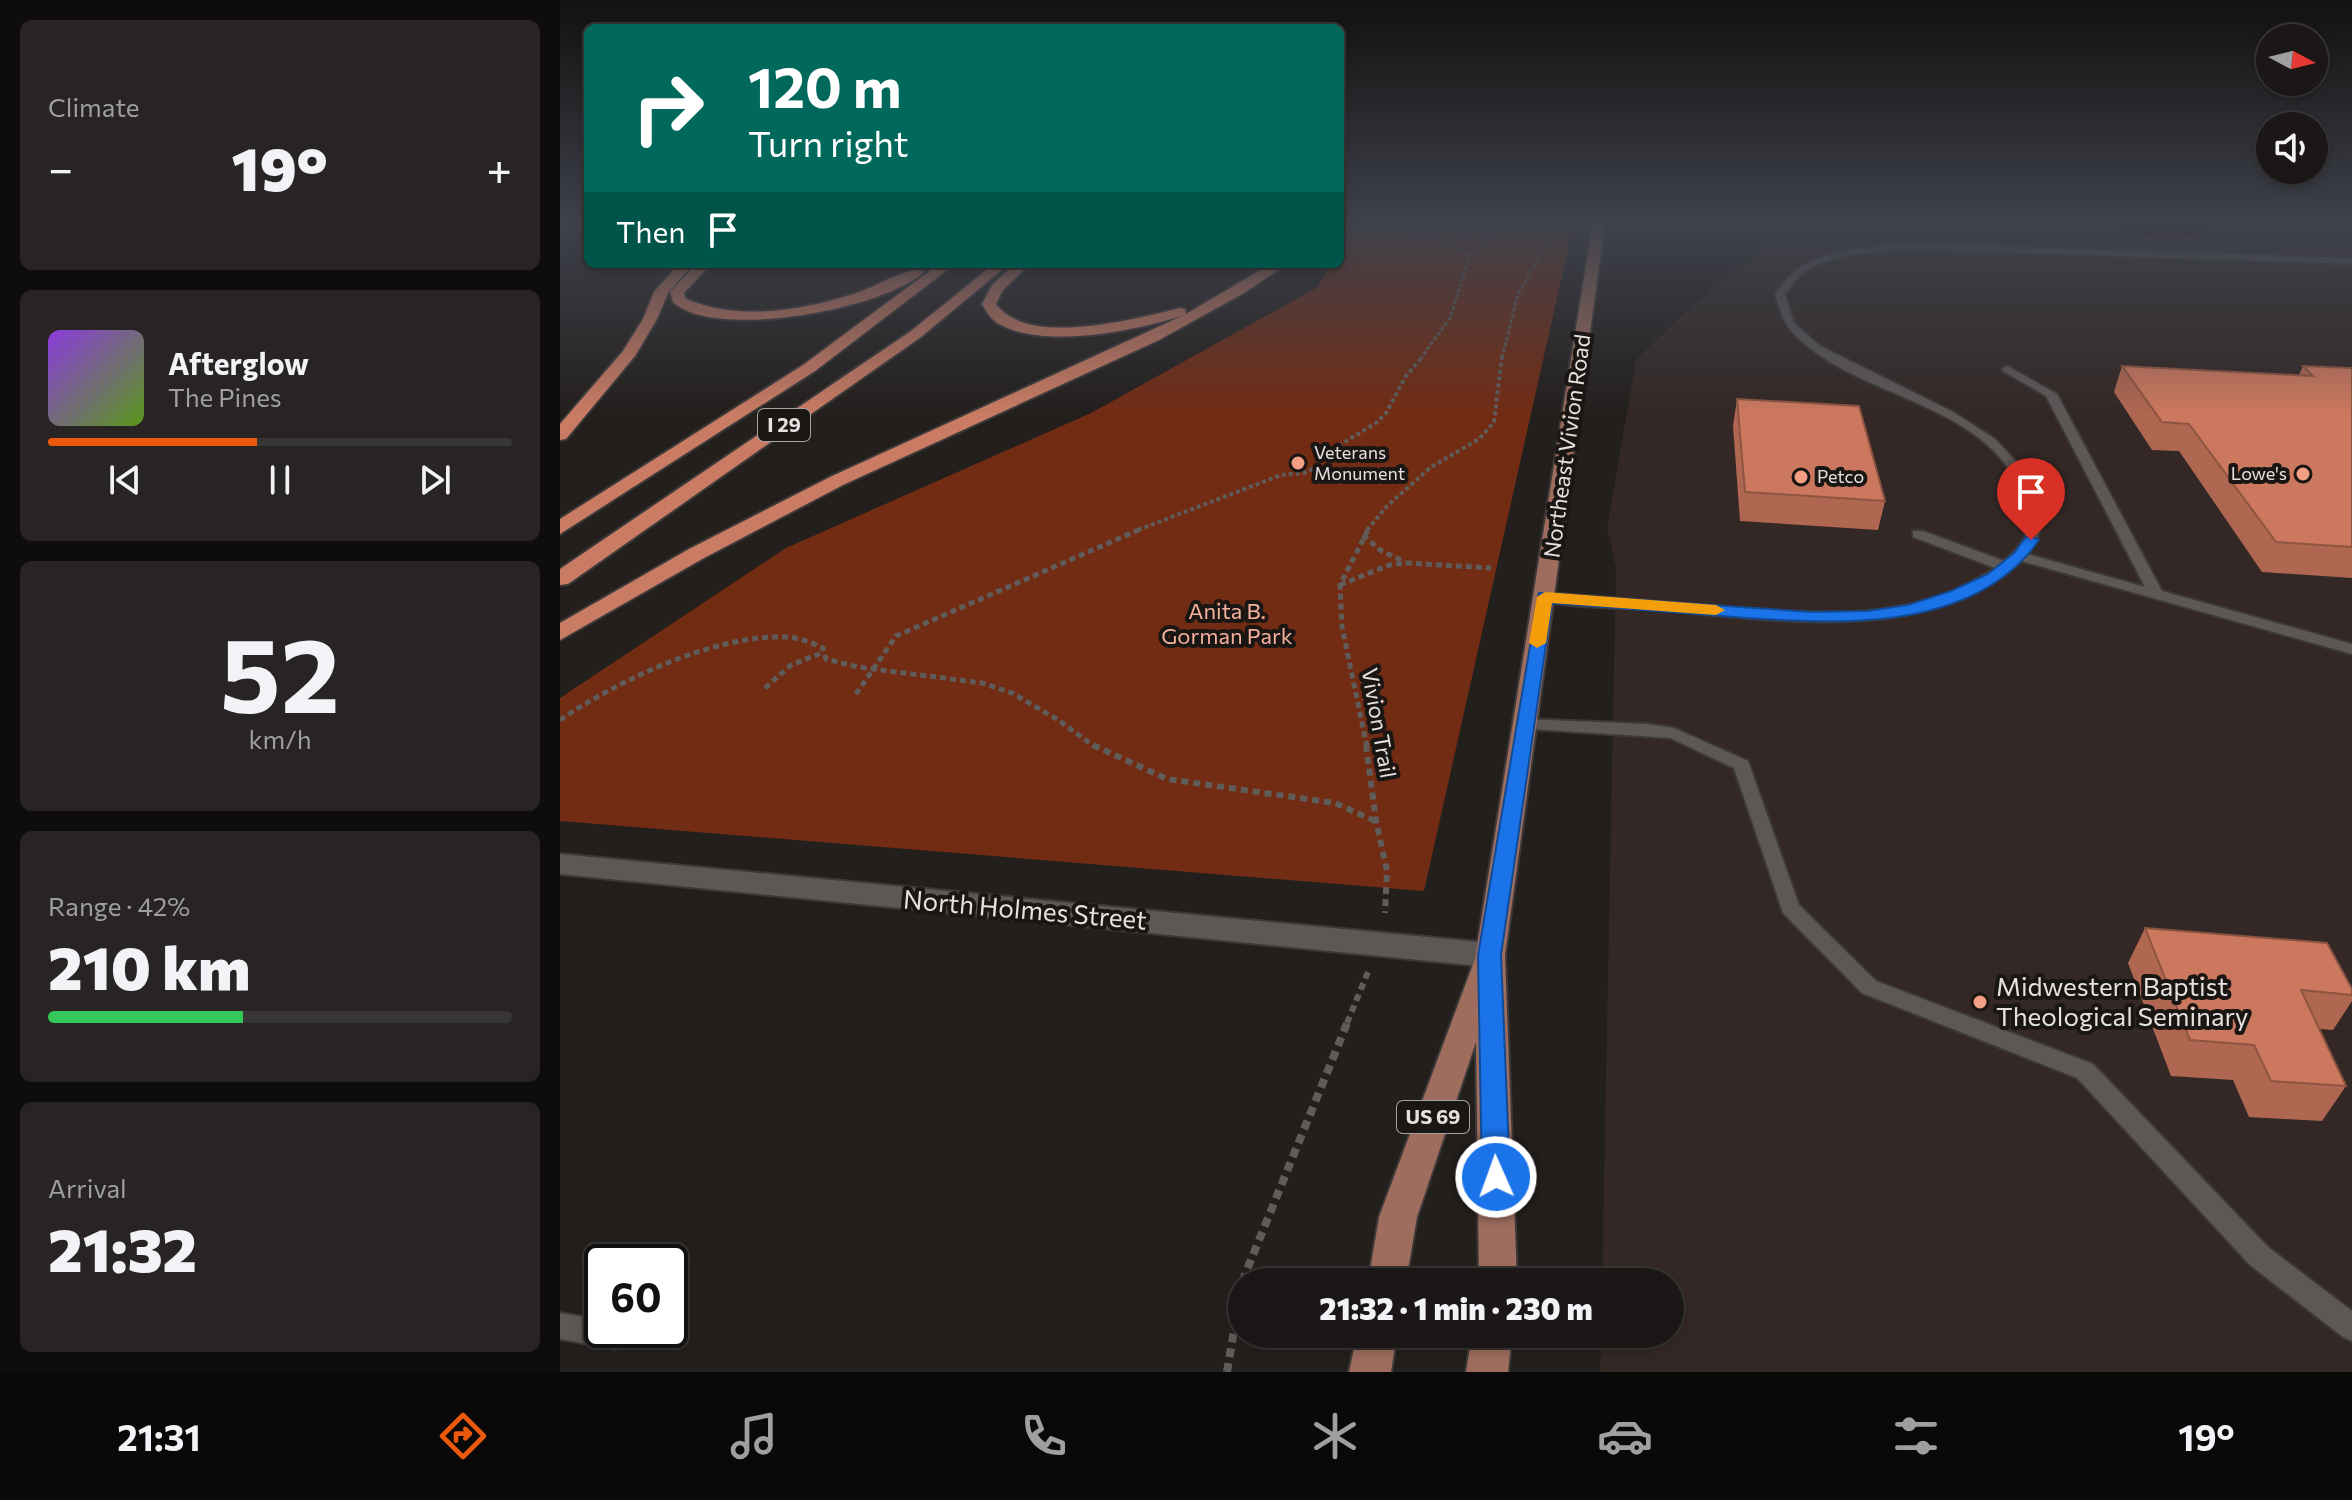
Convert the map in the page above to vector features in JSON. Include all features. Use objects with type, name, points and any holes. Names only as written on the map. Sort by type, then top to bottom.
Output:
[{"type":"highway","points":[[560,435],[629,353],[666,286]]},
{"type":"highway","points":[[683,286],[677,292],[680,302],[702,312],[745,315],[815,309],[868,296],[892,286]]},
{"type":"highway","name":"I 29","points":[[560,528],[809,368],[919,286]]},
{"type":"highway","name":"I 29","points":[[560,579],[916,334],[975,286]]},
{"type":"highway","points":[[1001,286],[992,295],[991,311],[998,318],[1021,326],[1068,333],[1122,327],[1169,316],[1206,301],[1226,286]]},
{"type":"highway","points":[[560,633],[717,543],[829,486],[930,437],[1173,329],[1246,286]]},
{"type":"main road","name":"Northeast Vivion Road","points":[[1498,1268],[1490,955],[1590,286]]},
{"type":"main road","name":"Northeast Vivion Road","points":[[1389,1268],[1398,1217],[1490,955]]},
{"type":"main road","points":[[1370,1372],[1374,1348]]},
{"type":"main road","points":[[1487,1372],[1490,1348]]},
{"type":"street","name":"North Holmes Street","points":[[563,868],[1490,955]]},
{"type":"lane","points":[[1545,597],[1812,617],[1867,616],[1910,609],[1956,595],[1994,578],[2020,556],[2031,540],[2037,521],[2033,496],[2022,474],[2005,453],[1980,433],[1832,357],[1793,331],[1780,305],[1780,294],[1786,286]]},
{"type":"lane","points":[[2007,369],[2051,394],[2157,595]]},
{"type":"lane","points":[[1918,534],[2006,567]]},
{"type":"lane","points":[[2020,556],[2352,649]]},
{"type":"lane","points":[[1524,724],[1674,733],[1742,765],[1790,908],[1869,987],[2085,1071],[2259,1256],[2352,1328]]},
{"type":"lane","points":[[560,1326],[584,1330]]},
{"type":"path","points":[[856,694],[896,636],[910,628],[1127,534],[1281,475],[1304,473],[1316,468],[1320,457],[1376,423],[1386,413],[1406,376],[1436,341],[1450,318],[1460,286]]},
{"type":"path","name":"Vivion Trail","points":[[1248,1268],[1380,944],[1385,918],[1387,871],[1376,821],[1367,748],[1342,627],[1340,585],[1363,535],[1387,506],[1431,467],[1479,439],[1494,422],[1499,369],[1523,286]]},
{"type":"path","points":[[1363,535],[1380,550],[1406,563]]},
{"type":"path","points":[[1340,585],[1389,565],[1406,563],[1491,568]]},
{"type":"path","points":[[560,720],[613,687],[716,650],[789,637],[823,648],[826,659],[845,665],[946,676],[1012,693],[1057,719],[1099,750],[1167,779],[1335,803],[1376,821]]},
{"type":"path","points":[[765,688],[791,665],[824,652]]},
{"type":"path","name":"Vivion Trail","points":[[1227,1372],[1231,1348]]},
{"type":"shaded area","name":"Midwestern Baptist Theological Seminary","points":[[1717,286],[2352,286],[2352,1372],[1600,1372],[1601,1348],[1684,1348],[1684,1268],[1602,1268],[1616,567],[1607,528],[1636,360],[1690,307]]},
{"type":"green space","name":"Anita B. Gorman Park","points":[[1560,286],[1424,891],[560,821],[560,698],[786,548],[1091,413],[1318,287]]},
{"type":"building","name":"Lowe's","points":[[2122,366],[2313,376],[2303,366],[2352,368],[2352,547],[2276,542],[2189,424],[2162,422]]},
{"type":"building","name":"Petco","points":[[1737,399],[1859,406],[1885,501],[1745,492]]},
{"type":"building","points":[[2145,928],[2327,943],[2352,989],[2352,995],[2301,990],[2346,1086],[2271,1081],[2254,1045],[2190,1040]]},
{"type":"slow traffic","points":[[1537,643],[1545,597],[1716,610]]},
{"type":"place","name":"Veterans Monument","points":[[1298,463]]},
{"type":"place","name":"Lowe's","points":[[2303,474]]},
{"type":"place","name":"Petco","points":[[1801,477]]},
{"type":"place","name":"Midwestern Baptist Theological Seminary","points":[[1980,1002]]},
{"type":"route","points":[[1496,1177],[1490,955],[1545,597],[1812,617],[1867,616],[1910,609],[1956,595],[1994,578],[2020,556],[2031,540]]}]
